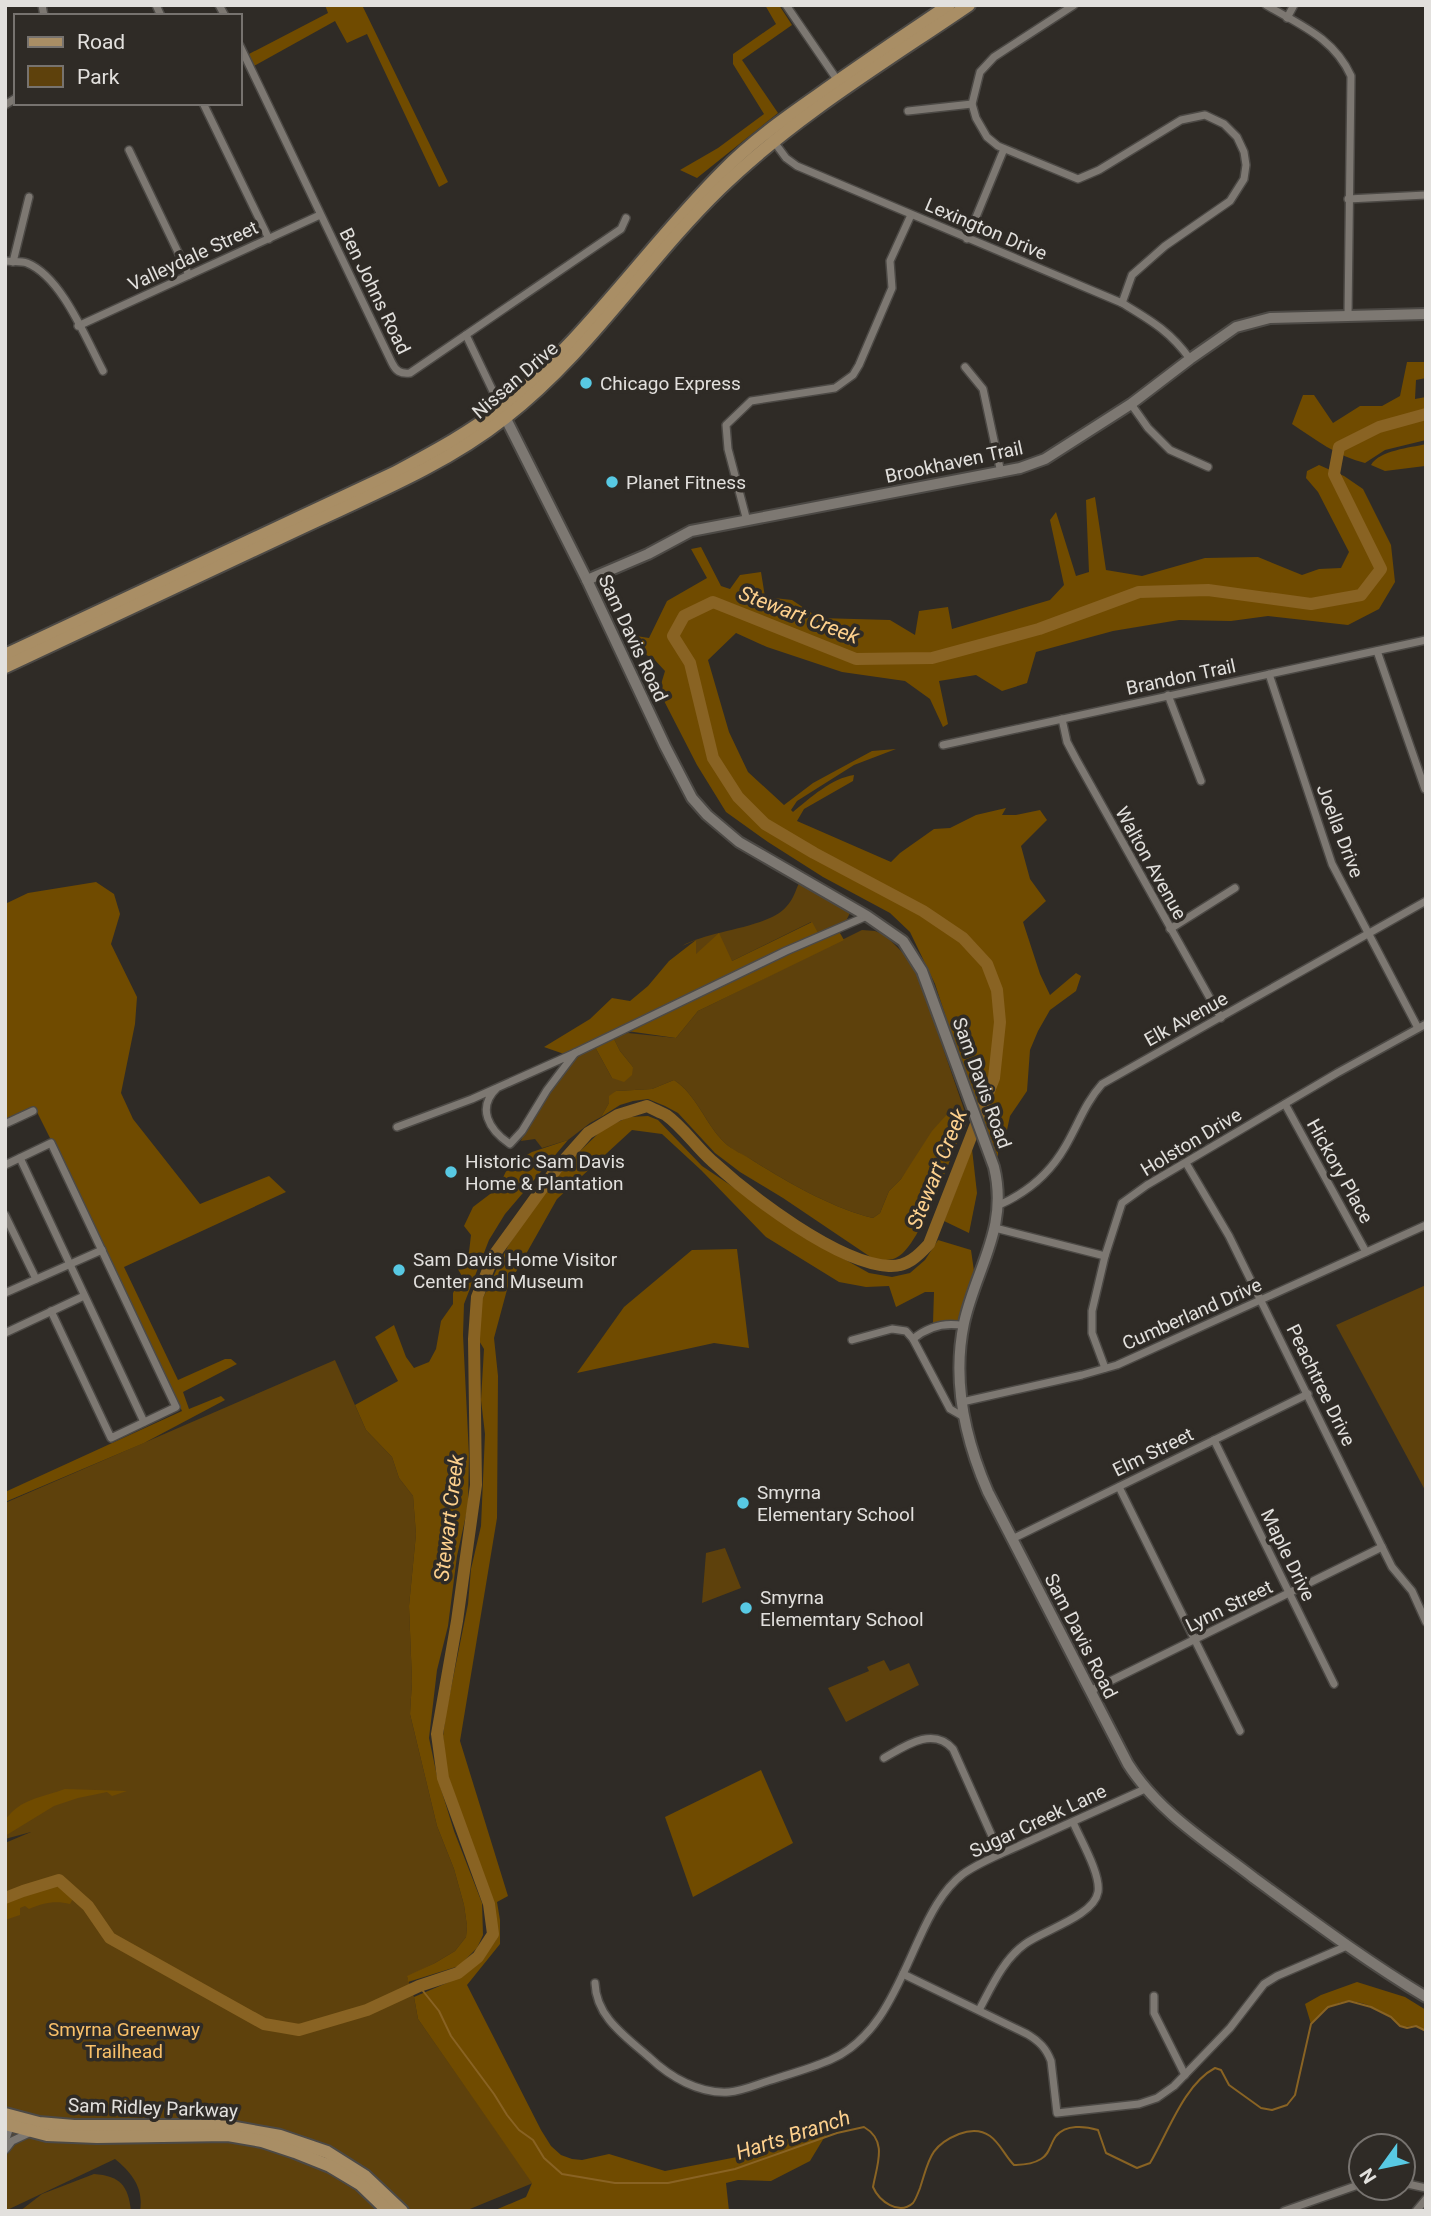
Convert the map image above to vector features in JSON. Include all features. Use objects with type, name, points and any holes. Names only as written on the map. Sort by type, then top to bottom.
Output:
[{"type":"main road","name":"Nissan Drive","points":[[7,658],[399,482],[468,444],[503,413],[549,379],[770,137],[838,81],[949,5]]},
{"type":"main road","name":"Nissan Drive","points":[[770,137],[809,114],[969,5]]},
{"type":"main road","name":"Sam Ridley Parkway","points":[[9,2120],[47,2135],[228,2135],[262,2141],[330,2166],[360,2185],[388,2211]]},
{"type":"main road","name":"Sam Ridley Parkway","points":[[9,2120],[74,2126],[224,2126],[280,2136],[327,2152],[365,2176],[402,2211]]},
{"type":"street","points":[[786,5],[838,81]]},
{"type":"street","points":[[1074,5],[994,57],[980,72],[972,104],[976,118],[987,136],[1004,149],[1078,179],[1099,170],[1181,120],[1205,115],[1224,124],[1237,137],[1244,152],[1244,179],[1230,201],[1165,246],[1132,275],[1122,303]]},
{"type":"street","points":[[1266,5],[1326,41],[1343,58],[1351,76],[1348,316]]},
{"type":"street","points":[[1287,18],[1294,5]]},
{"type":"street","name":"Ben Johns Road","points":[[242,50],[395,369],[402,374],[410,373],[621,229],[626,218]]},
{"type":"street","points":[[908,111],[972,104]]},
{"type":"street","points":[[204,105],[269,239]]},
{"type":"street","name":"Lexington Drive","points":[[770,137],[786,158],[797,166],[1122,303],[1166,331],[1178,341],[1190,359]]},
{"type":"street","points":[[967,239],[1004,149]]},
{"type":"street","points":[[129,150],[189,275]]},
{"type":"street","points":[[1349,199],[1426,195]]},
{"type":"street","points":[[29,197],[9,262],[26,262],[47,275],[60,290],[103,371]]},
{"type":"street","name":"Valleydale Street","points":[[78,326],[320,215]]},
{"type":"street","points":[[747,521],[728,449],[726,425],[751,401],[835,388],[853,375],[892,288],[890,261],[911,215]]},
{"type":"street","name":"Brookhaven Trail","points":[[587,580],[648,554],[691,531],[1001,473],[1045,459],[1131,404],[1236,327],[1270,318],[1426,314]]},
{"type":"street","points":[[466,335],[503,413]]},
{"type":"street","points":[[965,367],[983,390],[1001,473]]},
{"type":"street","points":[[1131,404],[1148,428],[1170,450],[1208,467]]},
{"type":"street","name":"Sam Davis Road","points":[[503,413],[692,798],[707,815],[739,842],[867,916],[903,941],[922,971],[995,1172],[999,1205],[995,1228],[964,1325],[960,1365],[964,1417],[979,1472],[1117,1746],[1145,1789],[1174,1817],[1347,1947],[1426,1997]]},
{"type":"street","name":"Brandon Trail","points":[[943,745],[1426,640]]},
{"type":"street","points":[[1377,651],[1425,789]]},
{"type":"street","name":"Joella Drive","points":[[1269,674],[1332,864],[1422,1026]]},
{"type":"street","points":[[1168,695],[1201,782]]},
{"type":"street","name":"Walton Avenue","points":[[1062,719],[1071,751],[1221,1018]]},
{"type":"street","points":[[1170,929],[1235,888]]},
{"type":"street","name":"Elk Avenue","points":[[999,1205],[1024,1192],[1055,1163],[1089,1098],[1102,1084],[1426,901]]},
{"type":"street","points":[[397,1127],[497,1088],[575,1053],[786,951],[867,916]]},
{"type":"street","name":"Holston Drive","points":[[1105,1368],[1091,1326],[1105,1256],[1122,1203],[1147,1185],[1422,1026]]},
{"type":"street","points":[[497,1088],[490,1095],[488,1123],[496,1134],[509,1144],[522,1131],[547,1090],[575,1053]]},
{"type":"street","name":"Hickory Place","points":[[1285,1104],[1366,1252]]},
{"type":"street","points":[[5,1124],[33,1111]]},
{"type":"street","points":[[5,1165],[51,1143],[176,1407],[111,1438],[51,1311]]},
{"type":"street","points":[[20,1158],[144,1422]]},
{"type":"street","name":"Peachtree Drive","points":[[1186,1163],[1229,1236],[1392,1567],[1412,1591],[1426,1622]]},
{"type":"street","points":[[5,1216],[36,1279]]},
{"type":"street","name":"Cumberland Drive","points":[[962,1402],[1105,1368],[1262,1301],[1426,1225]]},
{"type":"street","points":[[995,1228],[1105,1256]]},
{"type":"street","points":[[5,1293],[102,1250]]},
{"type":"street","points":[[5,1333],[84,1296]]},
{"type":"street","points":[[914,1339],[921,1333],[949,1322],[964,1325]]},
{"type":"street","points":[[852,1340],[892,1329],[906,1331],[914,1339],[950,1409],[964,1417]]},
{"type":"street","name":"Elm Street","points":[[1012,1539],[1308,1394]]},
{"type":"street","name":"Maple Drive","points":[[1214,1440],[1334,1684]]},
{"type":"street","points":[[1119,1487],[1240,1731]]},
{"type":"street","name":"Lynn Street","points":[[1090,1691],[1382,1547]]},
{"type":"street","points":[[884,1758],[909,1744],[927,1738],[942,1740],[948,1744],[953,1749],[1000,1854]]},
{"type":"street","name":"Sugar Creek Lane","points":[[595,1983],[595,1995],[602,2011],[615,2027],[655,2063],[696,2087],[728,2092],[829,2061],[846,2051],[877,2022],[928,1920],[949,1888],[964,1874],[1000,1854],[1145,1789]]},
{"type":"street","points":[[979,2010],[1012,1955],[1032,1939],[1088,1909],[1097,1899],[1099,1884],[1096,1873],[1073,1822]]},
{"type":"street","points":[[903,1974],[1027,2034],[1044,2047],[1053,2071],[1058,2113],[1147,2102],[1166,2092],[1237,2020],[1264,1984],[1347,1947]]},
{"type":"street","points":[[1154,1996],[1154,2013],[1185,2075]]},
{"type":"street","points":[[5,2142],[9,2120]]},
{"type":"street","points":[[5,2150],[19,2136],[35,2132]]},
{"type":"street","points":[[1284,2211],[1347,2189]]},
{"type":"street","points":[[1416,2211],[1426,2199]]},
{"type":"green space","points":[[799,883],[850,913],[846,921],[820,936],[811,922],[732,961],[695,954],[696,940],[766,920],[786,907]]},
{"type":"green space","points":[[862,930],[885,935],[909,959],[921,984],[967,1118],[961,1133],[948,1113],[901,1179],[889,1191],[880,1213],[873,1218],[810,1194],[731,1148],[718,1135],[689,1094],[674,1080],[652,1089],[616,1091],[601,1117],[568,1140],[542,1148],[535,1139],[521,1141],[550,1088],[583,1053],[595,1047],[612,1078],[633,1067],[613,1037],[628,1033],[676,1038],[698,1011]]},
{"type":"green space","points":[[1426,1285],[1426,1492],[1336,1325]]},
{"type":"green space","name":"Smyrna Greenway Trailhead","points":[[335,1360],[366,1430],[392,1457],[399,1478],[413,1496],[416,1534],[409,1606],[412,1681],[410,1714],[437,1826],[454,1869],[467,1926],[466,1937],[455,1951],[407,1977],[418,2019],[533,2183],[465,2211],[140,2211],[138,2188],[127,2170],[115,2159],[5,2211],[5,1843],[31,1832],[5,1839],[5,1503]]},
{"type":"green space","points":[[725,1548],[741,1588],[702,1603],[706,1553]]},
{"type":"green space","points":[[884,1660],[890,1671],[909,1663],[919,1685],[846,1722],[828,1688],[869,1671],[867,1667]]},
{"type":"green space","points":[[94,2174],[110,2177],[121,2183],[128,2195],[131,2211],[20,2211],[42,2194]]},
{"type":"shaded area","points":[[325,5],[362,5],[448,182],[439,187],[367,34],[347,43],[335,21],[254,66],[249,54],[328,13]]},
{"type":"shaded area","points":[[765,5],[779,5],[792,25],[742,60],[778,113],[697,178],[680,170],[718,148],[764,114],[733,64],[733,54],[776,24]]},
{"type":"shaded area","points":[[1407,362],[1426,362],[1426,378],[1416,380],[1415,399],[1426,397],[1426,440],[1385,450],[1365,463],[1336,452],[1292,424],[1303,395],[1314,395],[1333,423],[1360,406],[1382,406],[1400,396]]},
{"type":"shaded area","points":[[1426,444],[1425,466],[1385,471],[1371,465],[1388,453]]},
{"type":"shaded area","points":[[1319,465],[1344,476],[1363,489],[1391,545],[1395,582],[1379,609],[1348,625],[1268,616],[1231,621],[1179,620],[1113,631],[1036,652],[1027,683],[1002,691],[976,675],[939,681],[948,724],[943,727],[930,699],[905,681],[842,672],[767,647],[736,633],[708,660],[729,732],[748,772],[784,805],[813,783],[872,751],[896,749],[854,765],[797,801],[791,810],[793,812],[830,784],[854,775],[853,781],[804,809],[797,821],[891,862],[934,829],[950,828],[976,815],[1006,808],[1002,815],[1040,810],[1047,820],[1021,846],[1030,879],[1046,901],[1023,922],[1050,995],[1076,973],[1081,976],[1076,991],[1050,1010],[1038,1031],[1030,1050],[1027,1091],[1010,1116],[1007,1130],[998,1136],[998,1157],[976,1108],[935,984],[910,932],[890,913],[823,877],[726,812],[697,765],[659,691],[665,671],[653,658],[635,650],[636,636],[649,638],[667,601],[707,578],[691,549],[701,547],[721,586],[730,589],[740,575],[761,572],[765,597],[792,600],[819,618],[890,620],[915,635],[919,611],[948,607],[952,629],[1050,600],[1064,585],[1050,520],[1056,512],[1076,576],[1089,572],[1086,500],[1095,497],[1106,570],[1142,576],[1205,558],[1258,557],[1302,575],[1319,569],[1341,568],[1349,552],[1318,492],[1306,478],[1307,471]]},
{"type":"shaded area","points":[[96,882],[114,894],[120,914],[111,944],[137,997],[135,1024],[121,1093],[133,1119],[200,1204],[269,1176],[286,1192],[124,1267],[178,1380],[225,1359],[231,1359],[237,1364],[183,1392],[189,1409],[221,1396],[225,1400],[144,1443],[5,1502],[5,1492],[182,1411],[34,1106],[5,1119],[5,904],[28,893]]},
{"type":"shaded area","points":[[812,922],[820,936],[837,928],[844,940],[698,1011],[676,1038],[620,1030],[575,1053],[564,1054],[544,1047],[590,1019],[612,998],[630,1001],[648,986],[669,961],[696,940],[696,954],[719,933],[732,961]]},
{"type":"shaded area","points":[[613,1037],[633,1067],[632,1075],[624,1082],[612,1078],[595,1047]]},
{"type":"shaded area","points":[[674,1080],[689,1093],[718,1135],[731,1148],[810,1194],[873,1218],[880,1213],[889,1191],[901,1179],[932,1131],[949,1112],[961,1133],[916,1235],[899,1256],[886,1260],[876,1259],[740,1172],[715,1153],[678,1113],[665,1106],[648,1099],[633,1101],[620,1105],[601,1117],[609,1103],[609,1096],[616,1091],[652,1089]]},
{"type":"shaded area","points":[[648,1116],[658,1120],[702,1166],[821,1246],[869,1273],[892,1277],[910,1273],[925,1260],[938,1240],[971,1250],[974,1271],[959,1320],[933,1323],[934,1292],[925,1292],[896,1307],[889,1286],[866,1287],[839,1282],[766,1237],[662,1134],[632,1130],[557,1199],[508,1286],[494,1338],[498,1376],[497,1518],[460,1741],[508,1896],[497,1902],[500,1944],[467,1985],[541,2130],[551,2146],[561,2155],[582,2160],[609,2154],[665,2171],[737,2157],[833,2123],[810,2161],[771,2181],[738,2180],[726,2183],[729,2211],[493,2211],[526,2197],[532,2183],[418,2019],[414,1997],[463,1976],[496,1940],[493,1902],[447,1773],[443,1736],[468,1604],[471,1569],[481,1526],[485,1434],[481,1400],[484,1349],[478,1339],[481,1302],[508,1246],[556,1174],[604,1128],[629,1117]]},
{"type":"shaded area","points":[[568,1140],[505,1214],[489,1240],[464,1304],[468,1506],[457,1556],[448,1626],[437,1670],[429,1738],[437,1776],[454,1831],[482,1903],[483,1935],[477,1948],[459,1966],[408,1982],[407,1976],[455,1951],[466,1937],[467,1926],[454,1869],[437,1826],[410,1714],[412,1681],[409,1606],[416,1534],[413,1496],[399,1478],[392,1457],[366,1430],[355,1405],[398,1381],[375,1337],[394,1325],[406,1357],[414,1368],[429,1362],[436,1349],[441,1321],[453,1304],[453,1293],[462,1276],[456,1266],[469,1252],[471,1235],[464,1226],[473,1207],[498,1188],[509,1165],[532,1152]]},
{"type":"shaded area","points":[[972,1149],[977,1193],[969,1233],[944,1221]]},
{"type":"shaded area","points":[[737,1249],[749,1348],[714,1343],[577,1373],[624,1307],[692,1250]]},
{"type":"shaded area","points":[[761,1770],[793,1843],[693,1897],[665,1817]]},
{"type":"shaded area","points":[[65,1789],[127,1791],[112,1796],[107,1792],[54,1806],[5,1836],[5,1820],[18,1807]]},
{"type":"shaded area","points":[[59,1880],[75,1895],[70,1904],[49,1903],[29,1909],[25,1906],[20,1908],[20,1915],[5,1920],[5,1898]]},
{"type":"shaded area","points":[[1357,1982],[1405,1997],[1426,2010],[1426,2031],[1416,2026],[1400,2026],[1388,2015],[1356,2002],[1338,2003],[1311,2024],[1305,2004]]},
{"type":"waterway","name":"Stewart Creek","points":[[5,1898],[59,1880],[88,1906],[110,1938],[264,2024],[299,2030],[367,2010],[419,1986],[458,1973],[478,1957],[493,1934],[489,1904],[443,1778],[437,1734],[457,1621],[476,1485],[474,1339],[477,1297],[494,1255],[557,1168],[588,1133],[618,1115],[647,1106],[672,1120],[712,1161],[748,1192],[820,1241],[868,1262],[889,1266],[912,1260],[929,1244],[994,1078],[1000,1022],[997,990],[987,964],[963,938],[923,911],[765,824],[738,797],[713,758],[690,663],[673,636],[684,616],[713,602],[856,659],[932,658],[1039,629],[1139,592],[1208,590],[1311,604],[1361,595],[1381,569],[1334,474],[1339,447],[1379,427],[1426,414]]},
{"type":"waterway","name":"Harts Branch","points":[[419,1986],[439,2011],[451,2036],[507,2115],[519,2130],[533,2140],[544,2158],[562,2174],[615,2183],[668,2183],[735,2169],[837,2133],[864,2127],[876,2139],[878,2146],[873,2187],[885,2202],[902,2208],[913,2203],[928,2162],[936,2149],[963,2133],[975,2131],[990,2136],[1014,2165],[1017,2165],[1038,2161],[1044,2157],[1056,2136],[1065,2129],[1082,2127],[1098,2130],[1106,2153],[1137,2168],[1150,2163],[1185,2098],[1194,2086],[1215,2068],[1221,2070],[1229,2085],[1261,2108],[1272,2110],[1287,2105],[1295,2095],[1311,2024],[1328,2007],[1349,2001],[1371,2007],[1391,2017],[1400,2026],[1416,2026],[1426,2031]]},
{"type":"place","name":"Chicago Express","points":[[586,383]]},
{"type":"place","name":"Planet Fitness","points":[[612,482]]},
{"type":"place","name":"Historic Sam Davis Home & Plantation","points":[[451,1172]]},
{"type":"place","name":"Sam Davis Home Visitor Center and Museum","points":[[399,1270]]},
{"type":"place","name":"Smyrna Elementary School","points":[[743,1503]]},
{"type":"place","name":"Smyrna Elememtary School","points":[[746,1608]]}]
